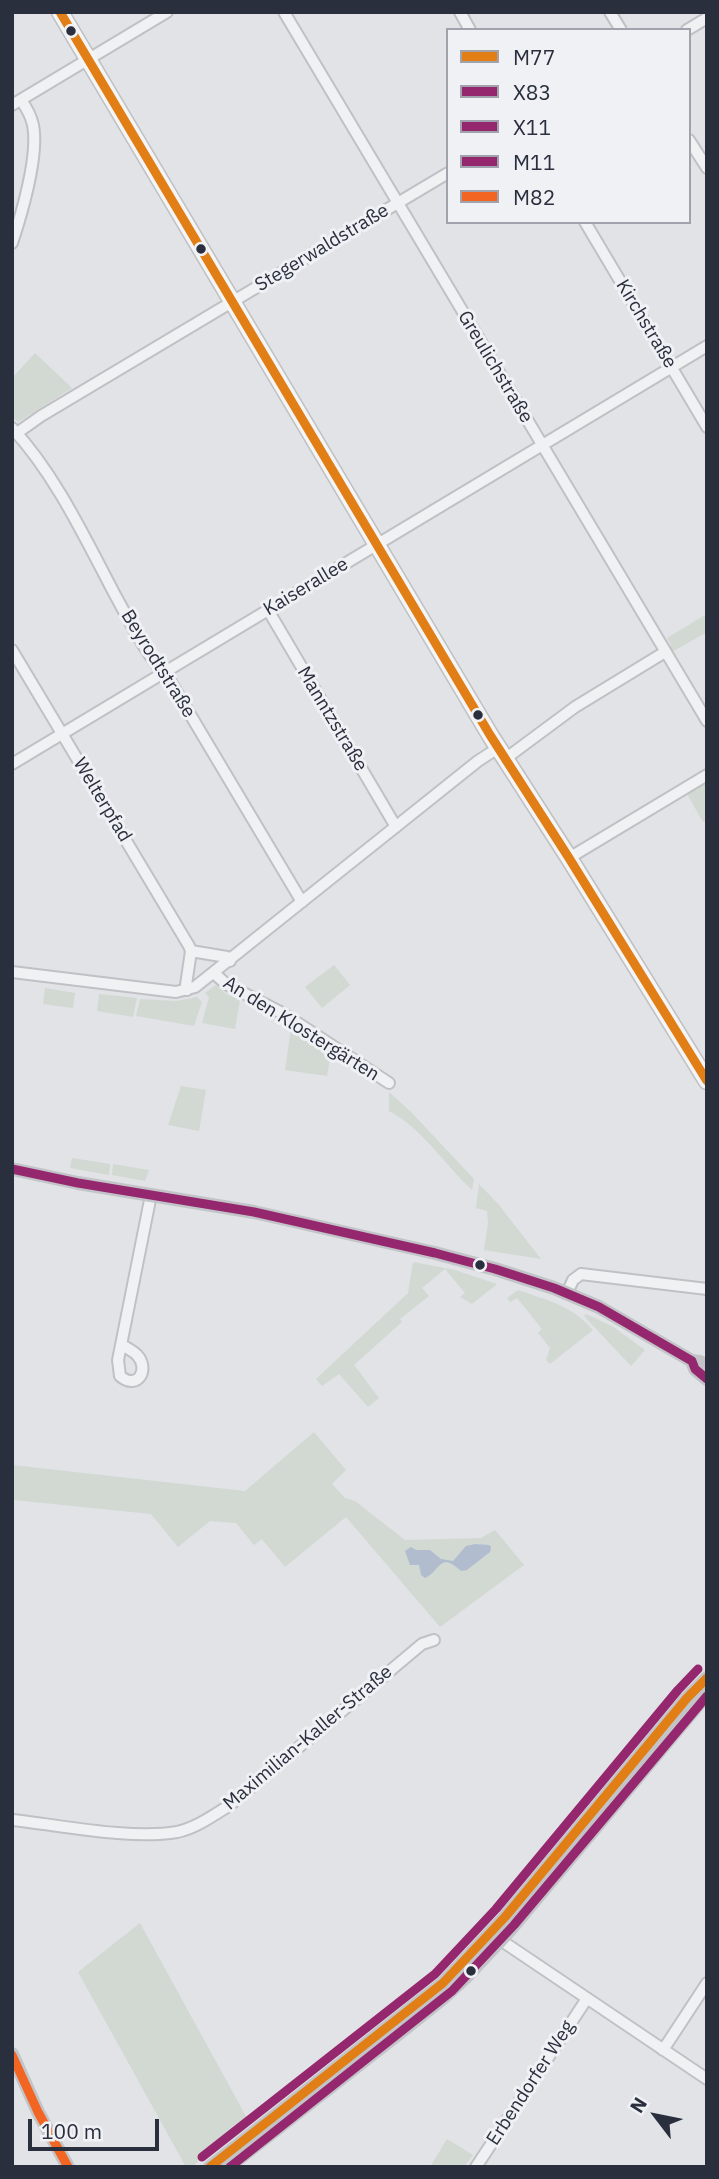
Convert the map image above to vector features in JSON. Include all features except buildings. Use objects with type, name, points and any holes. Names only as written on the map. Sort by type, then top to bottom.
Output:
[{"type":"main road","points":[[60,12],[502,753],[707,1081]]},
{"type":"main road","points":[[12,1169],[78,1183],[252,1212],[495,1269],[567,1293],[618,1317],[692,1361],[707,1366]]},
{"type":"main road","points":[[692,1361],[695,1369],[707,1379]]},
{"type":"main road","points":[[210,2167],[433,1992],[495,1937],[687,1698],[707,1678]]},
{"type":"main road","points":[[228,2167],[443,1998],[707,1694]]},
{"type":"main road","points":[[12,2054],[38,2112],[68,2167]]},
{"type":"street","points":[[12,243],[27,190],[34,136],[33,123],[17,102],[167,12]]},
{"type":"street","name":"Greulichstraße","points":[[284,12],[707,721]]},
{"type":"street","points":[[460,12],[469,28]]},
{"type":"street","points":[[610,12],[620,28]]},
{"type":"street","points":[[690,28],[707,18]]},
{"type":"street","points":[[691,143],[707,168]]},
{"type":"street","name":"Stegerwaldstraße","points":[[15,431],[446,174]]},
{"type":"street","name":"Kirchstraße","points":[[586,224],[707,427]]},
{"type":"street","name":"Kaiserallee","points":[[12,764],[707,346]]},
{"type":"street","name":"Beyrodtstraße","points":[[15,431],[52,482],[124,611],[158,667],[169,679],[302,902]]},
{"type":"street","name":"Manntzstraße","points":[[268,610],[396,827]]},
{"type":"street","name":"Welterpfad","points":[[12,649],[191,951]]},
{"type":"street","points":[[12,972],[176,992],[187,990],[230,961],[485,756],[502,753],[665,652]]},
{"type":"street","points":[[569,858],[707,775]]},
{"type":"street","points":[[187,990],[191,951],[227,957],[230,961]]},
{"type":"street","name":"An den Klostergärten","points":[[214,973],[233,988],[284,1014],[389,1083]]},
{"type":"street","points":[[121,1345],[151,1195]]},
{"type":"street","points":[[567,1293],[573,1280],[581,1273],[707,1289]]},
{"type":"street","name":"Maximilian-Kaller-Straße","points":[[12,1820],[140,1833],[178,1832],[195,1825],[230,1805],[422,1644],[434,1640]]},
{"type":"street","points":[[495,1937],[707,2079]]},
{"type":"street","points":[[663,2050],[707,1983]]},
{"type":"street","name":"Erbendorfer Weg","points":[[476,2167],[586,2000]]},
{"type":"shaded area","points":[[35,353],[72,388],[18,422],[12,416],[12,378]]},
{"type":"shaded area","points":[[707,614],[707,632],[672,652],[667,638]]},
{"type":"shaded area","points":[[707,782],[707,820],[703,822],[687,794]]},
{"type":"shaded area","points":[[334,965],[350,985],[322,1008],[305,987]]},
{"type":"shaded area","points":[[216,985],[226,994],[240,1000],[235,1029],[202,1023],[209,997],[205,993]]},
{"type":"shaded area","points":[[45,988],[75,993],[73,1008],[43,1004]]},
{"type":"shaded area","points":[[99,994],[137,998],[133,1017],[97,1011]]},
{"type":"shaded area","points":[[197,997],[202,1002],[194,1026],[136,1016],[140,999],[176,1001]]},
{"type":"shaded area","points":[[291,1029],[331,1053],[327,1076],[285,1070]]},
{"type":"shaded area","points":[[181,1086],[206,1090],[199,1131],[168,1125]]},
{"type":"shaded area","points":[[389,1092],[474,1179],[472,1190],[423,1137],[389,1111]]},
{"type":"shaded area","points":[[72,1158],[110,1164],[109,1175],[70,1168]]},
{"type":"shaded area","points":[[113,1164],[149,1170],[145,1181],[112,1175]]},
{"type":"shaded area","points":[[479,1184],[541,1259],[484,1250],[488,1223],[487,1211],[476,1208]]},
{"type":"shaded area","points":[[413,1262],[455,1270],[497,1284],[472,1304],[460,1297],[465,1293],[445,1269],[422,1288],[429,1296],[400,1319],[402,1322],[354,1365],[379,1398],[368,1407],[339,1374],[322,1386],[316,1379],[408,1293]]},
{"type":"shaded area","points":[[518,1290],[568,1309],[593,1330],[550,1364],[546,1360],[550,1348],[538,1333],[542,1329],[517,1298],[510,1302],[507,1298]]},
{"type":"shaded area","points":[[586,1314],[612,1326],[645,1350],[631,1366],[584,1316]]},
{"type":"shaded area","points":[[314,1432],[346,1470],[332,1484],[345,1498],[355,1501],[405,1540],[481,1538],[495,1530],[524,1565],[440,1627],[346,1517],[285,1567],[262,1539],[254,1545],[236,1523],[210,1521],[178,1547],[151,1514],[14,1500],[12,1513],[12,1465],[245,1491]]},
{"type":"shaded area","points":[[140,1923],[248,2120],[192,2167],[186,2167],[78,1972]]},
{"type":"shaded area","points":[[447,2139],[473,2155],[464,2167],[430,2167]]},
{"type":"water","points":[[489,1545],[490,1552],[467,1570],[461,1571],[454,1565],[444,1563],[425,1578],[421,1575],[419,1565],[410,1565],[405,1551],[411,1547],[416,1550],[430,1550],[441,1559],[453,1561],[466,1546]]},
{"type":"transit line","name":"M77","points":[[60,12],[490,735],[707,1081]]},
{"type":"transit line","name":"X83","points":[[12,1169],[78,1183],[254,1212],[495,1269],[554,1288],[599,1307],[692,1361],[695,1369],[707,1379]]},
{"type":"transit line","name":"M11","points":[[202,2157],[435,1974],[496,1909],[698,1669]]},
{"type":"transit line","name":"M77","points":[[210,2167],[443,1983],[505,1917],[687,1698],[707,1678]]},
{"type":"transit line","name":"X11","points":[[230,2167],[452,1991],[514,1925],[707,1696]]},
{"type":"transit line","name":"M82","points":[[12,2055],[38,2112],[68,2167]]}]
